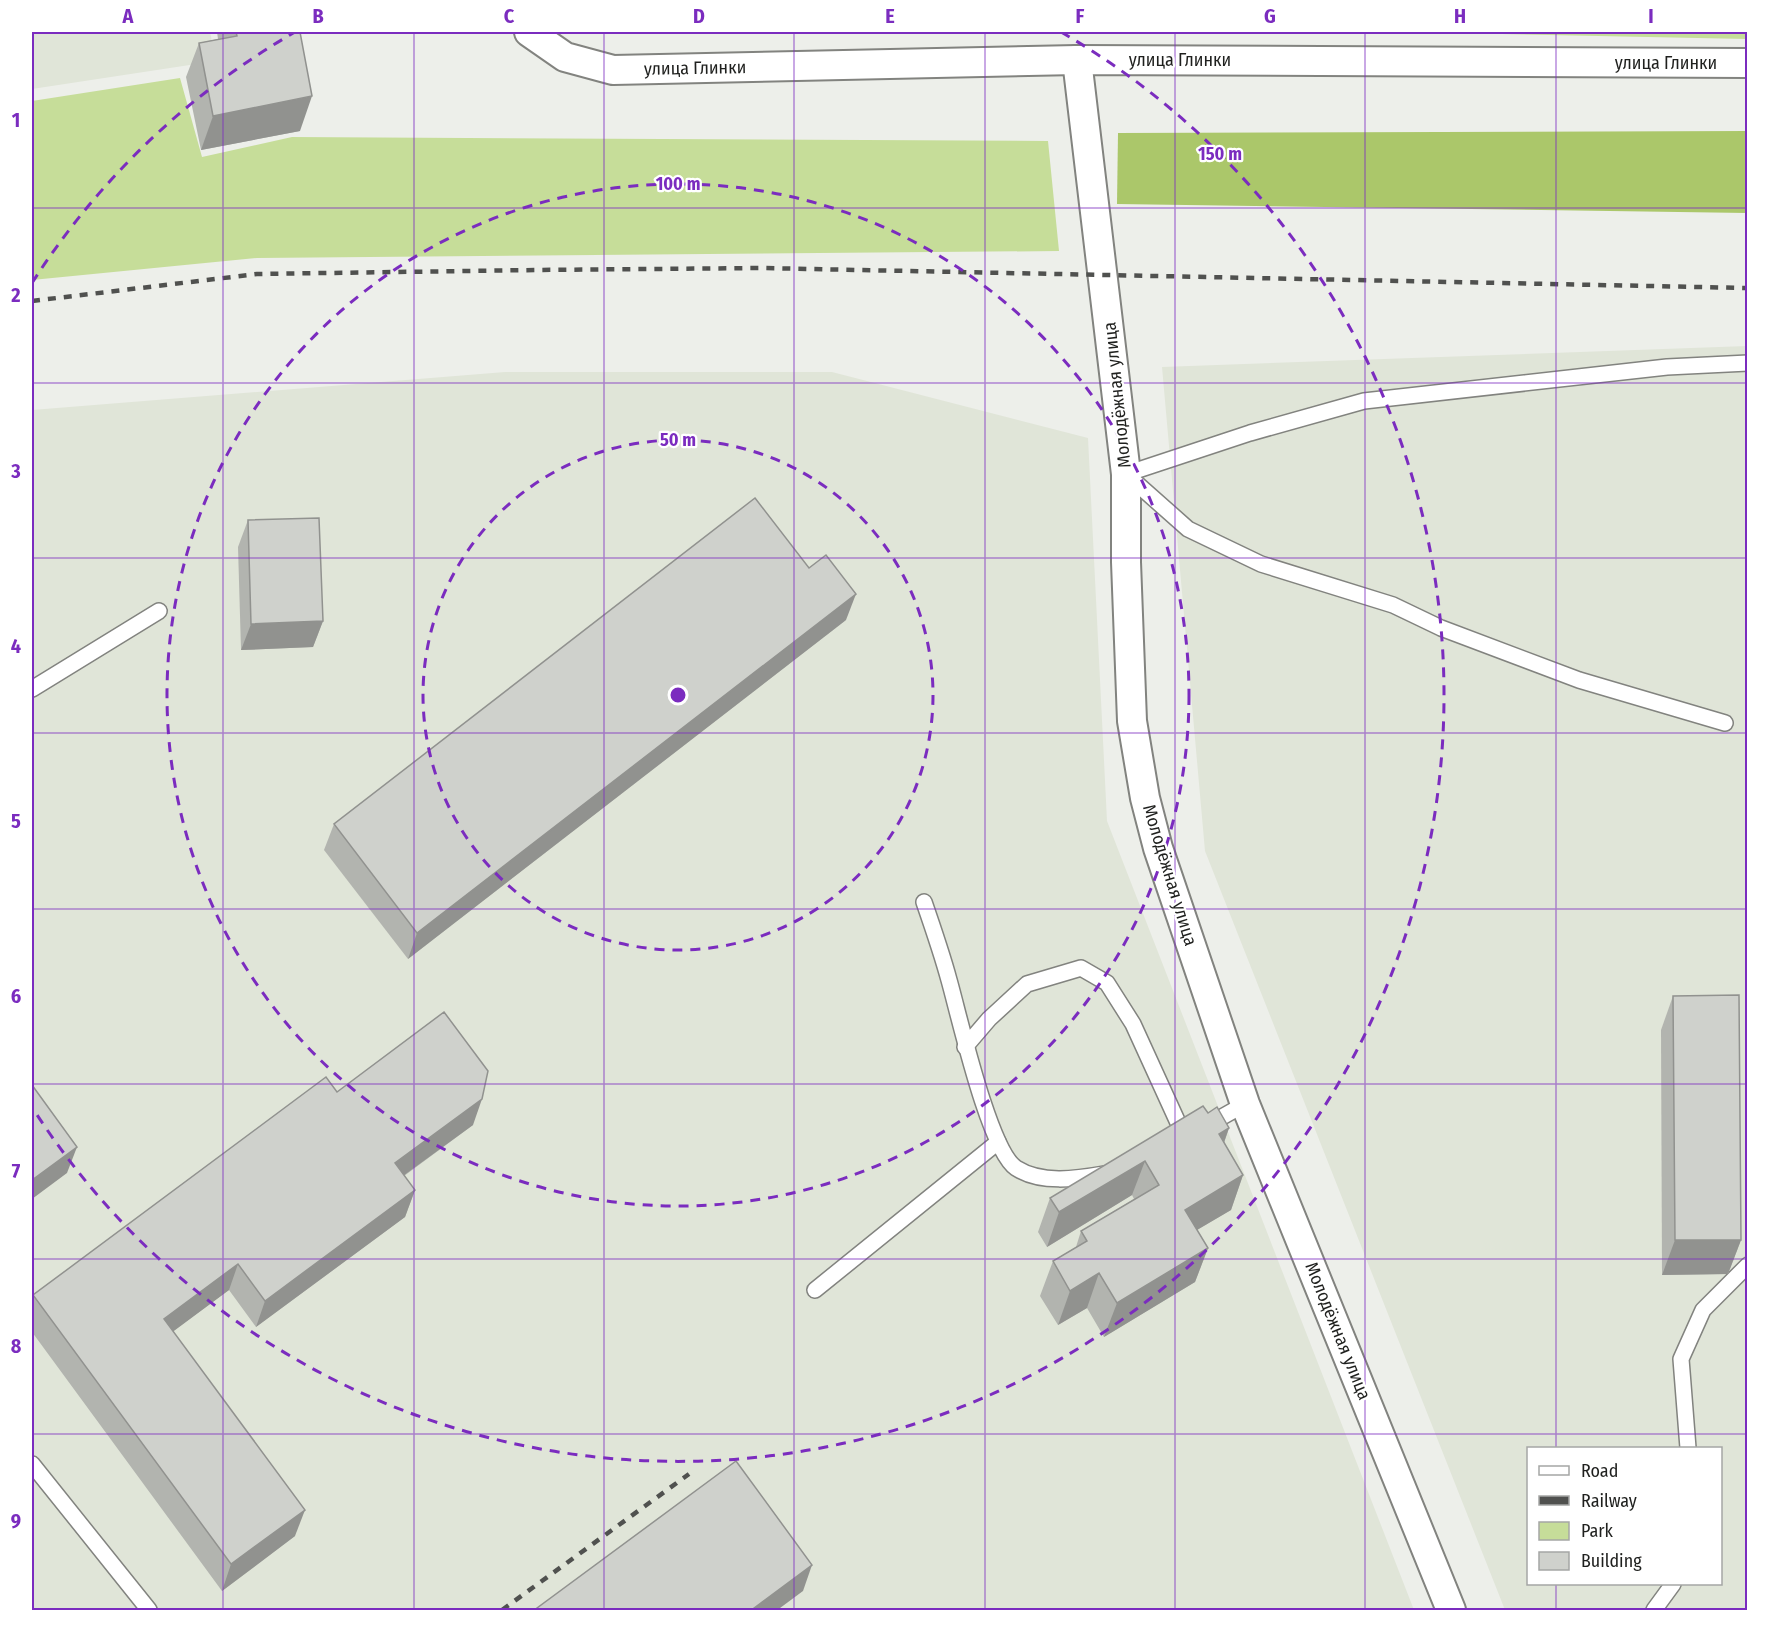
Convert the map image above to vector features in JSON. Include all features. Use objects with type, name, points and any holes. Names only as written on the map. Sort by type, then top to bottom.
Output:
[{"type":"street","name":"улица Глинки","points":[[529,32],[564,57],[614,70],[1077,60],[1748,63]]},
{"type":"street","name":"Молодёжная улица","points":[[1077,60],[1126,474],[1126,562],[1132,721],[1145,798],[1158,848],[1245,1104],[1451,1611]]},
{"type":"lane","points":[[1126,474],[1250,433],[1364,401],[1667,367],[1748,363]]},
{"type":"lane","points":[[1126,474],[1188,528],[1261,564],[1393,605],[1441,628],[1579,680],[1725,723]]},
{"type":"lane","points":[[32,689],[159,611]]},
{"type":"lane","points":[[924,902],[949,980],[965,1047],[998,1142],[1014,1167],[1048,1180],[1122,1171]]},
{"type":"lane","points":[[965,1047],[989,1019],[1027,984],[1081,968],[1107,983],[1134,1024],[1181,1140],[1245,1104]]},
{"type":"lane","points":[[815,1290],[998,1142]]},
{"type":"lane","points":[[1688,1447],[1682,1359],[1703,1310],[1748,1266]]},
{"type":"lane","points":[[32,1464],[149,1611]]},
{"type":"lane","points":[[1654,1611],[1672,1585]]},
{"type":"shaded area","points":[[32,32],[210,32],[216,61],[32,89]]},
{"type":"shaded area","points":[[1747,346],[1747,1610],[1505,1610],[1205,851],[1162,367]]},
{"type":"shaded area","points":[[505,372],[832,372],[1088,438],[1107,821],[1414,1610],[32,1610],[32,410]]},
{"type":"green space","points":[[1403,32],[1747,32],[1748,39],[1747,39]]},
{"type":"green space","points":[[180,78],[202,157],[292,137],[1048,141],[1059,251],[257,258],[32,280],[32,101]]},
{"type":"green space","points":[[1747,131],[1747,213],[1117,204],[1118,133]]},
{"type":"building","points":[[236,32],[300,32],[312,96],[213,116],[199,43],[237,36]]},
{"type":"building","points":[[755,498],[809,568],[826,555],[856,594],[417,933],[334,824]]},
{"type":"building","points":[[319,518],[323,621],[251,624],[248,520]]},
{"type":"building","points":[[1739,995],[1741,1240],[1675,1240],[1673,996]]},
{"type":"building","points":[[444,1012],[488,1071],[482,1099],[395,1163],[415,1190],[265,1301],[238,1264],[164,1319],[305,1510],[231,1564],[33,1295],[326,1077],[337,1092]]},
{"type":"building","points":[[32,1085],[77,1147],[32,1180]]},
{"type":"building","points":[[1203,1106],[1208,1113],[1217,1107],[1229,1128],[1219,1134],[1243,1175],[1185,1210],[1208,1248],[1117,1303],[1099,1273],[1070,1291],[1053,1261],[1087,1241],[1081,1231],[1159,1185],[1145,1161],[1059,1212],[1050,1198]]},
{"type":"building","points":[[736,1461],[812,1565],[750,1611],[533,1611]]},
{"type":"railway","points":[[32,301],[257,274],[761,268],[1748,288]]},
{"type":"railway","points":[[502,1610],[689,1474]]}]
